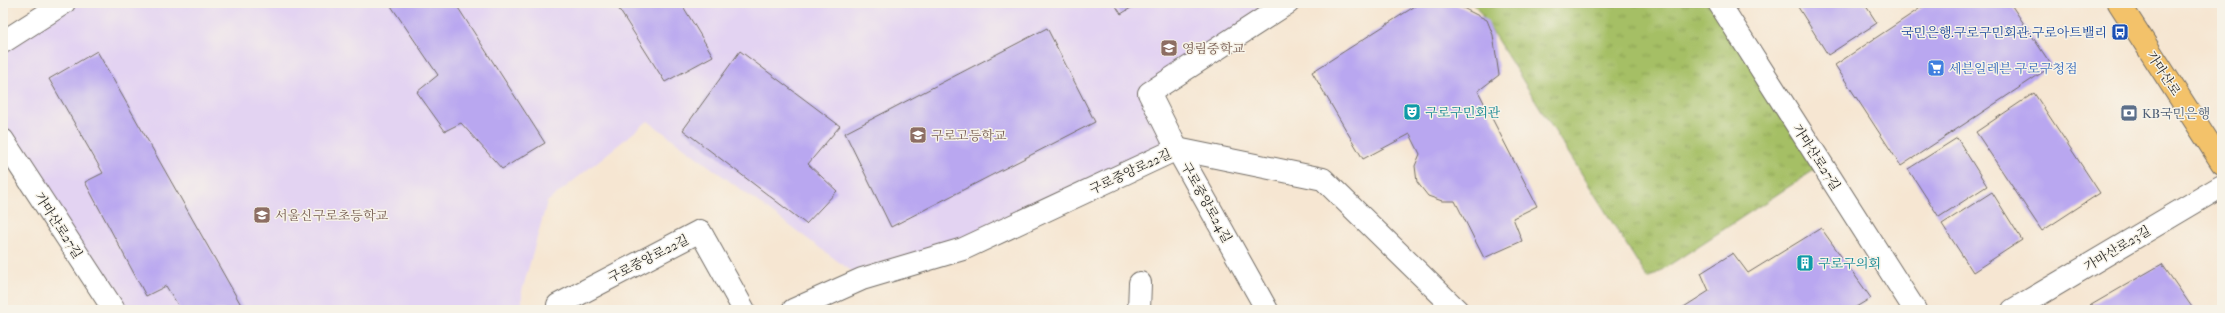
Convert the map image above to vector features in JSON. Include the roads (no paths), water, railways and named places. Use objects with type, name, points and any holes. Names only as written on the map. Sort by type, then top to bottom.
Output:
[{"type":"main road","name":"가마산로","points":[[2119,3],[2222,163]]},
{"type":"street","points":[[3,42],[64,3]]},
{"type":"street","name":"구로중앙로24길","points":[[1267,310],[1177,149],[1149,93],[1288,3]]},
{"type":"street","name":"가마산로27길","points":[[1719,3],[1915,310]]},
{"type":"street","name":"가마산로27길","points":[[3,140],[114,310]]},
{"type":"street","name":"구로중앙로22길","points":[[793,310],[862,279],[964,249],[1177,149],[1323,179],[1457,310]]},
{"type":"street","name":"가마산로23길","points":[[2013,310],[2222,186]]},
{"type":"street","name":"구로중앙로22길","points":[[558,305],[700,231],[744,310]]},
{"type":"street","points":[[1139,310],[1140,283]]},
{"type":"place","name":"국민은행.구로구민회관.구로아트밸리","points":[[2120,32]]},
{"type":"place","name":"영림중학교","points":[[1169,48]]},
{"type":"place","name":"세븐일레븐 구로구청점","points":[[1936,68]]},
{"type":"place","name":"구로구민회관","points":[[1412,112]]},
{"type":"place","name":"KB국민은행","points":[[2129,113]]},
{"type":"place","name":"구로고등학교","points":[[918,135]]},
{"type":"place","name":"서울신구로초등학교","points":[[262,215]]},
{"type":"place","name":"구로구의회","points":[[1805,263]]}]
